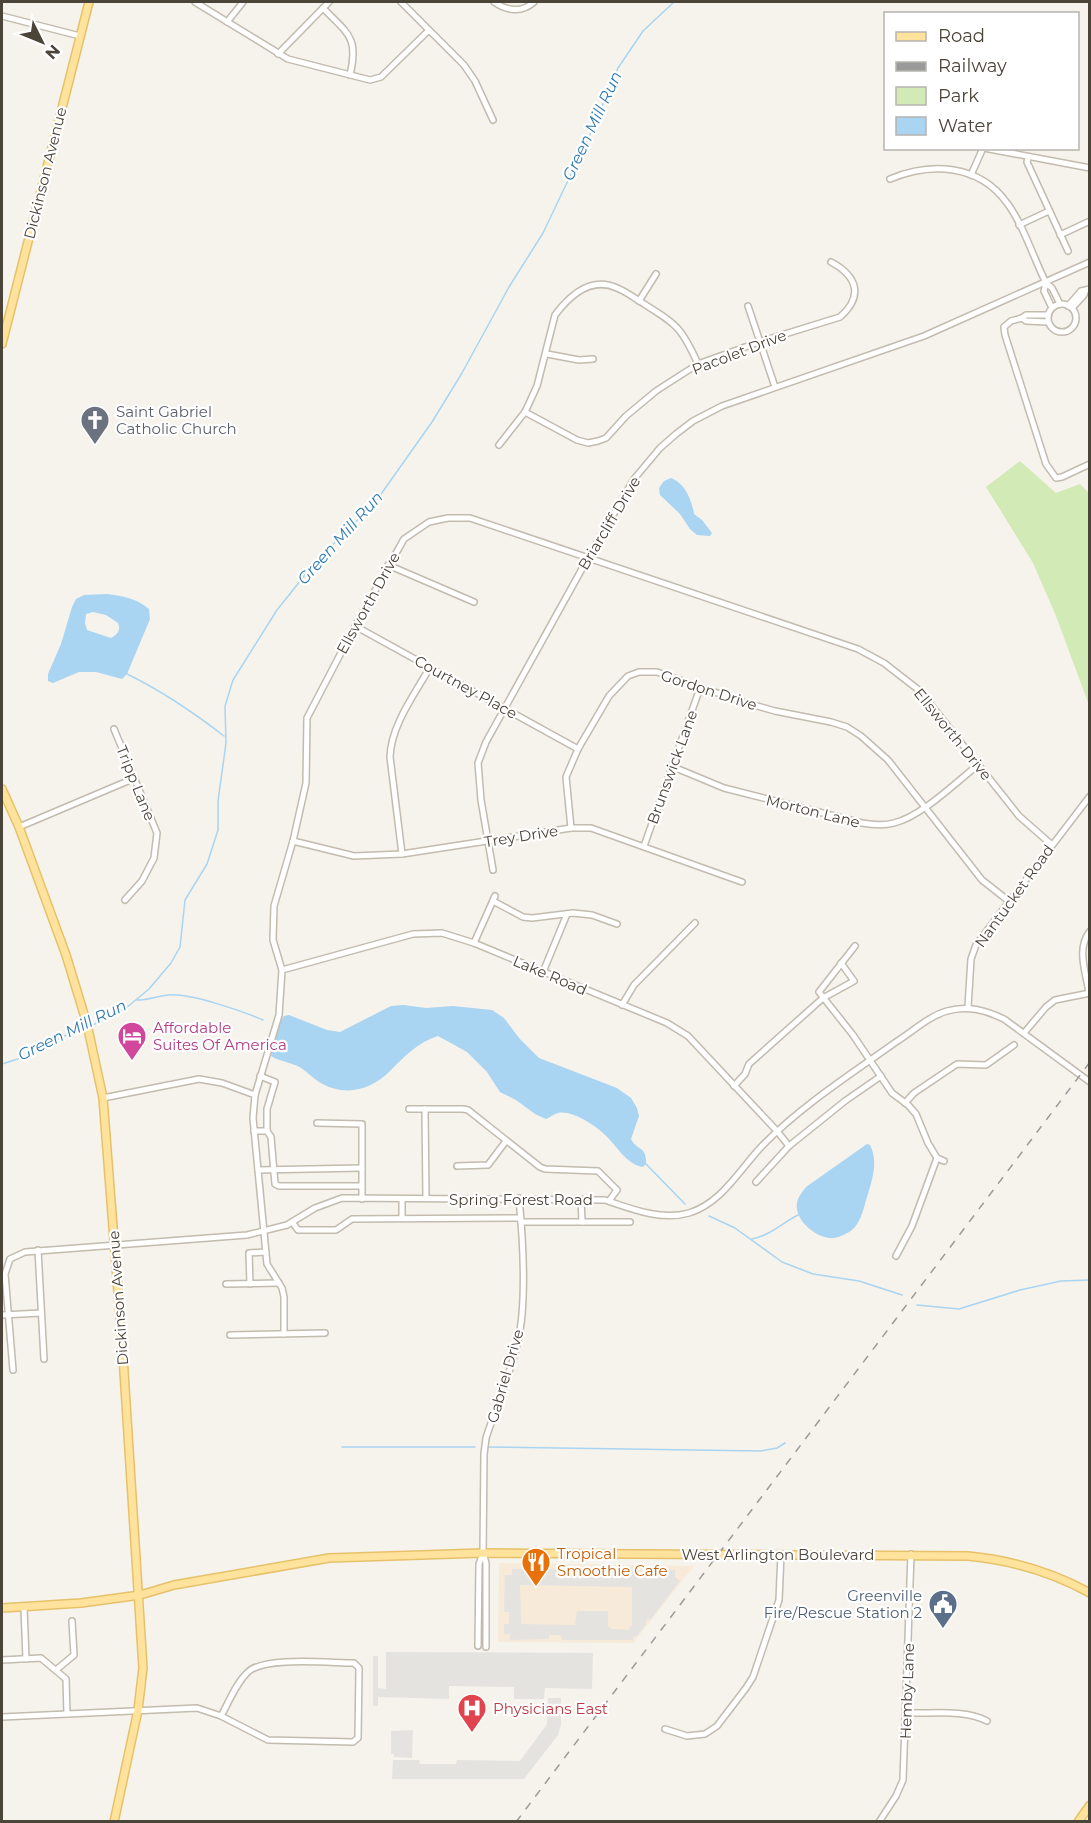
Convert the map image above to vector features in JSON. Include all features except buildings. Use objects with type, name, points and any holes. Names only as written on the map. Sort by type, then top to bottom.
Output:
[{"type":"main road","name":"Dickinson Avenue","points":[[2,344],[89,2]]},
{"type":"main road","name":"Dickinson Avenue","points":[[2,789],[19,827],[66,955],[81,1004],[103,1098],[140,1595],[143,1668],[138,1710],[114,1821]]},
{"type":"main road","name":"West Arlington Boulevard","points":[[2,1608],[81,1603],[140,1595],[174,1585],[329,1558],[483,1553],[968,1556],[1008,1562],[1060,1578],[1089,1593]]},
{"type":"main road","points":[[1078,1821],[1089,1805]]},
{"type":"street","points":[[195,2],[278,54],[296,62],[370,80],[381,77],[429,30]]},
{"type":"street","points":[[227,22],[243,2]]},
{"type":"street","points":[[278,54],[329,2]]},
{"type":"street","points":[[401,2],[464,65],[475,81],[493,120]]},
{"type":"street","points":[[494,2],[505,9],[519,10],[534,2]]},
{"type":"street","points":[[323,8],[352,40],[354,58],[350,75]]},
{"type":"street","points":[[2,16],[80,36]]},
{"type":"street","points":[[971,175],[982,150]]},
{"type":"street","points":[[992,150],[1089,168]]},
{"type":"street","points":[[1028,158],[1027,162],[1068,251]]},
{"type":"street","points":[[890,179],[907,172],[932,168],[955,170],[986,183],[1008,204],[1046,283],[1052,288],[1060,304]]},
{"type":"street","points":[[1018,225],[1049,211]]},
{"type":"street","points":[[1060,235],[1089,221]]},
{"type":"street","name":"Pacolet Drive","points":[[525,412],[577,440],[588,443],[606,438],[626,416],[656,391],[698,364],[840,317],[854,299],[855,290],[851,276],[831,262]]},
{"type":"street","name":"Briarcliff Drive","points":[[493,870],[481,800],[478,763],[504,709],[588,558],[634,479],[660,448],[693,421],[722,406],[924,336],[1089,262]]},
{"type":"street","points":[[639,301],[656,274]]},
{"type":"street","points":[[1046,283],[1044,291],[1052,308]]},
{"type":"street","points":[[499,445],[525,412],[537,386],[547,354],[555,315],[582,289],[604,284],[617,288],[670,320],[688,341],[698,364]]},
{"type":"street","points":[[1070,307],[1087,290]]},
{"type":"street","points":[[1048,318],[1052,308],[1060,304],[1070,307]]},
{"type":"street","points":[[748,306],[775,387]]},
{"type":"street","points":[[1048,318],[1056,331],[1068,330],[1075,320],[1070,307]]},
{"type":"street","points":[[1048,318],[1026,315],[1011,321],[1004,327],[1005,335],[1046,464],[1056,478],[1089,464]]},
{"type":"street","points":[[547,354],[579,360],[593,358]]},
{"type":"street","name":"Ellsworth Drive","points":[[284,1334],[284,1297],[279,1283],[267,1264],[254,1131],[255,1095],[279,1015],[282,970],[273,940],[274,906],[293,841],[306,783],[307,718],[404,539],[429,522],[448,518],[470,518],[858,648],[884,663],[920,691],[1019,816],[1052,845]]},
{"type":"street","points":[[388,565],[474,602]]},
{"type":"street","name":"Courtney Place","points":[[355,626],[578,749]]},
{"type":"street","points":[[402,854],[391,745],[394,732],[430,667]]},
{"type":"street","name":"Gordon Drive","points":[[571,828],[566,777],[578,749],[609,696],[628,676],[639,672],[657,672],[775,711],[847,727],[873,745],[888,760],[982,880],[1010,902]]},
{"type":"street","name":"Brunswick Lane","points":[[644,846],[700,688]]},
{"type":"street","name":"Tripp Lane","points":[[114,729],[157,832],[153,858],[142,881],[125,900]]},
{"type":"street","name":"Morton Lane","points":[[671,766],[724,788],[877,825],[904,820],[978,765]]},
{"type":"street","points":[[19,827],[135,778]]},
{"type":"street","name":"Nantucket Road","points":[[968,1007],[971,959],[976,945],[1089,796]]},
{"type":"street","name":"Trey Drive","points":[[293,841],[354,856],[402,854],[571,828],[591,828],[742,882]]},
{"type":"street","points":[[474,943],[494,898],[524,917],[592,915],[617,924]]},
{"type":"street","points":[[543,972],[567,914]]},
{"type":"street","points":[[622,1005],[634,985],[694,923]]},
{"type":"street","points":[[1024,1033],[1046,1007],[1056,1000],[1089,993],[1082,947],[1083,940],[1089,931]]},
{"type":"street","name":"Lake Road","points":[[282,970],[413,934],[442,933],[474,943],[667,1023],[688,1036],[789,1146]]},
{"type":"street","points":[[855,946],[819,992],[871,1060],[891,1092],[916,1114],[928,1143],[937,1158],[944,1161]]},
{"type":"street","points":[[734,1086],[746,1074],[749,1064],[823,998],[854,981],[841,963]]},
{"type":"street","points":[[968,1007],[1004,1019],[1089,1082]]},
{"type":"street","name":"Spring Forest Road","points":[[5,1315],[5,1274],[10,1259],[26,1251],[247,1235],[264,1232],[292,1222],[315,1208],[342,1198],[581,1199],[609,1201],[633,1210],[663,1216],[690,1213],[717,1197],[777,1131],[839,1083],[931,1019],[946,1011],[968,1007]]},
{"type":"street","points":[[905,1103],[914,1093],[957,1064],[986,1065],[1014,1046]]},
{"type":"street","points":[[260,1076],[275,1082],[267,1109],[267,1131],[271,1137],[275,1184],[279,1186],[362,1185]]},
{"type":"street","points":[[756,1182],[789,1146],[845,1101],[881,1076]]},
{"type":"street","points":[[103,1098],[199,1079],[222,1083],[255,1095]]},
{"type":"street","points":[[409,1109],[463,1109],[545,1169],[598,1171],[617,1191],[609,1201]]},
{"type":"street","points":[[425,1109],[426,1198]]},
{"type":"street","points":[[317,1123],[362,1124],[362,1198]]},
{"type":"street","points":[[254,1131],[267,1131]]},
{"type":"street","points":[[457,1166],[488,1165],[506,1141]]},
{"type":"street","points":[[896,1256],[912,1226],[937,1158]]},
{"type":"street","points":[[258,1170],[362,1168]]},
{"type":"street","points":[[402,1198],[402,1218]]},
{"type":"street","name":"Gabriel Drive","points":[[483,1553],[486,1438],[518,1342],[522,1308],[519,1198]]},
{"type":"street","points":[[581,1199],[582,1222]]},
{"type":"street","points":[[292,1222],[298,1230],[336,1230],[352,1219],[630,1222]]},
{"type":"street","points":[[38,1250],[44,1359]]},
{"type":"street","points":[[250,1284],[249,1254],[266,1252]]},
{"type":"street","points":[[226,1284],[279,1283]]},
{"type":"street","points":[[13,1370],[5,1315],[41,1313]]},
{"type":"street","points":[[230,1335],[325,1334]]},
{"type":"street","points":[[478,1646],[479,1564],[483,1553]]},
{"type":"street","points":[[483,1553],[486,1563],[486,1647]]},
{"type":"street","points":[[665,1729],[687,1736],[705,1734],[717,1726],[746,1688],[753,1677],[779,1600],[781,1554]]},
{"type":"street","name":"Hemby Lane","points":[[879,1821],[896,1796],[903,1780],[911,1554]]},
{"type":"street","points":[[24,1608],[26,1659]]},
{"type":"street","points":[[56,1670],[74,1655],[72,1621]]},
{"type":"street","points":[[2,1660],[41,1658],[56,1670],[66,1679],[67,1714]]},
{"type":"street","points":[[2,1717],[197,1708],[221,1716],[268,1740],[356,1741],[358,1738],[357,1665],[275,1662],[259,1665],[244,1676],[221,1716]]},
{"type":"street","points":[[907,1713],[968,1715],[987,1721]]},
{"type":"shaded area","points":[[499,1563],[694,1566],[633,1643],[498,1642]]},
{"type":"shaded area","points":[[512,1569],[569,1569],[569,1574],[582,1574],[583,1569],[636,1570],[636,1575],[649,1574],[650,1570],[675,1570],[675,1577],[680,1581],[650,1620],[647,1618],[646,1624],[638,1635],[633,1637],[633,1640],[562,1640],[561,1635],[549,1635],[549,1639],[510,1640],[510,1634],[504,1634],[504,1624],[509,1624],[509,1612],[504,1612],[505,1575],[512,1575]],"holes":[[[520,1585],[632,1587],[632,1625],[628,1630],[612,1629],[608,1626],[608,1611],[577,1611],[575,1625],[521,1624]]]},
{"type":"shaded area","points":[[386,1652],[593,1653],[592,1689],[545,1688],[544,1699],[514,1699],[514,1687],[449,1686],[449,1699],[378,1697],[378,1706],[373,1706],[373,1656],[378,1656],[378,1688],[386,1689]]},
{"type":"shaded area","points":[[548,1698],[561,1698],[561,1725],[558,1735],[524,1779],[392,1779],[393,1760],[419,1760],[420,1764],[456,1764],[457,1760],[520,1761],[547,1724]]},
{"type":"shaded area","points":[[413,1730],[412,1758],[394,1757],[394,1754],[391,1754],[391,1731]]},
{"type":"green space","points":[[1020,461],[1056,493],[1080,484],[1089,493],[1089,705],[1056,616],[1033,563],[986,487]]},
{"type":"water","points":[[671,478],[684,488],[690,498],[694,514],[712,533],[710,536],[697,535],[660,495],[659,488],[664,481]]},
{"type":"water","points":[[107,594],[134,600],[149,609],[150,619],[127,674],[122,679],[96,672],[79,672],[53,683],[48,681],[48,674],[61,644],[72,607],[76,599],[84,595]],"holes":[[[93,612],[106,615],[119,625],[119,630],[115,635],[111,638],[87,630],[86,614]]]},
{"type":"water","points":[[391,1006],[492,1010],[504,1018],[519,1038],[539,1058],[617,1088],[631,1098],[637,1108],[639,1116],[631,1139],[645,1154],[646,1164],[643,1167],[631,1162],[600,1130],[576,1116],[558,1113],[546,1119],[535,1114],[500,1092],[487,1072],[467,1052],[438,1036],[406,1055],[382,1078],[356,1090],[328,1087],[297,1066],[271,1056],[279,1024],[284,1016],[289,1015],[327,1030],[340,1032]]},
{"type":"water","points":[[867,1144],[870,1145],[874,1157],[874,1169],[859,1221],[852,1230],[839,1237],[829,1238],[817,1234],[806,1226],[799,1215],[797,1203],[799,1197],[806,1187]]},
{"type":"waterway","name":"Green Mill Run","points":[[91,1026],[126,1008],[149,989],[171,963],[180,947],[185,900],[207,864],[218,830],[218,801],[226,743],[225,706],[233,680],[277,610],[317,560],[374,504],[432,422],[509,287],[543,233],[593,128],[618,68],[643,31],[674,2]]},
{"type":"waterway","points":[[127,674],[177,702],[224,736]]},
{"type":"waterway","points":[[137,1000],[178,995],[230,1008],[263,1020]]},
{"type":"waterway","name":"Green Mill Run","points":[[2,1064],[27,1056],[64,1036],[84,1029]]},
{"type":"waterway","points":[[646,1164],[685,1204]]},
{"type":"waterway","points":[[752,1239],[770,1232],[798,1215]]},
{"type":"waterway","points":[[709,1216],[735,1228],[782,1262],[813,1274],[859,1281],[902,1295]]},
{"type":"waterway","points":[[917,1305],[959,1309],[1020,1290],[1061,1281],[1090,1280]]},
{"type":"waterway","points":[[487,1447],[761,1451],[777,1448],[785,1443]]},
{"type":"waterway","points":[[342,1447],[475,1447]]},
{"type":"railway","points":[[516,1822],[1090,1062]]},
{"type":"place","name":"Saint Gabriel Catholic Church","points":[[95,446]]},
{"type":"place","name":"Affordable Suites Of America","points":[[132,1062]]},
{"type":"place","name":"Tropical Smoothie Cafe","points":[[536,1588]]},
{"type":"place","name":"Greenville Fire/Rescue Station 2","points":[[943,1630]]},
{"type":"place","name":"Physicians East","points":[[472,1734]]}]
